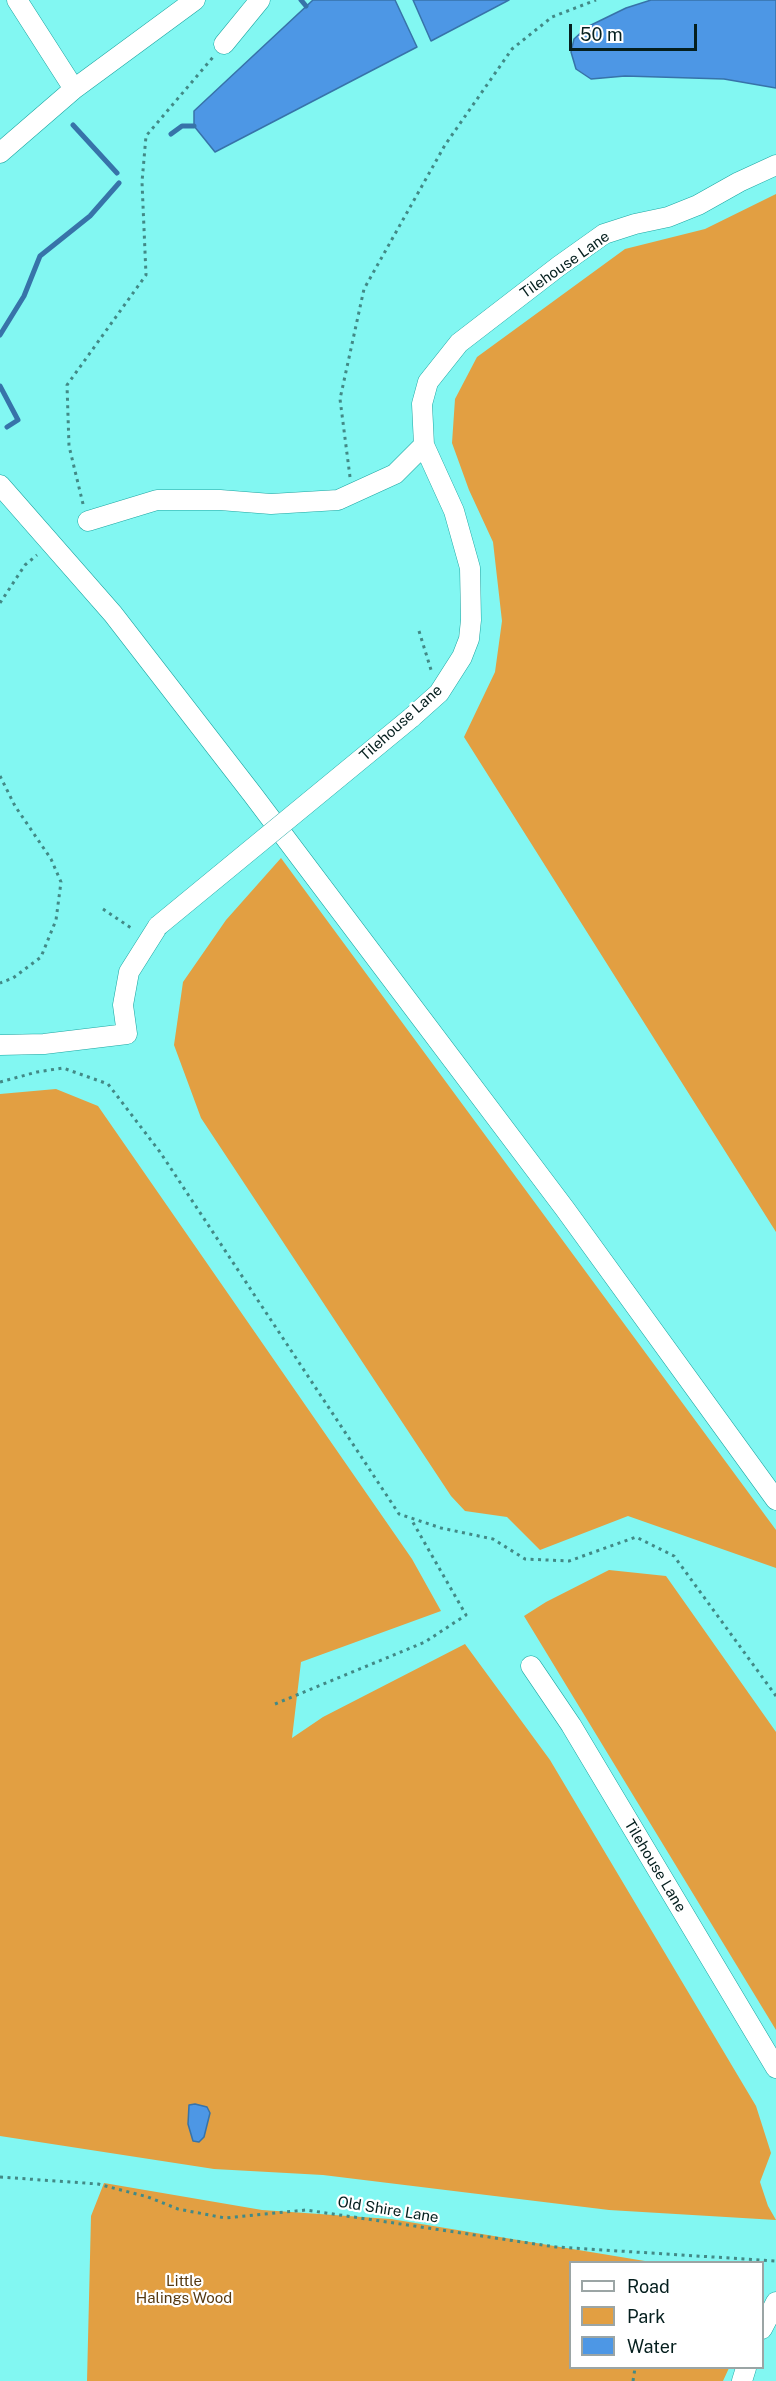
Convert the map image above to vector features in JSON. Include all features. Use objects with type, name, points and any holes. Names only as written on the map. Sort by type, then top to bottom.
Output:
[{"type":"street","points":[[17,0],[74,89]]},
{"type":"street","points":[[4,141],[195,0]]},
{"type":"street","points":[[225,44],[260,0]]},
{"type":"street","name":"Tilehouse Lane","points":[[0,1045],[44,1044],[127,1034],[123,1005],[129,972],[153,933],[439,693],[462,657],[469,639],[470,568],[454,511],[424,445],[422,404],[428,382],[459,343],[604,234],[634,224],[668,217],[688,209],[776,165]]},
{"type":"street","points":[[88,521],[157,500],[220,500],[270,504],[338,500],[395,474],[424,445]]},
{"type":"street","points":[[0,485],[113,614],[253,795],[565,1209],[776,1500]]},
{"type":"street","name":"Tilehouse Lane","points":[[531,1666],[571,1725],[776,2068]]},
{"type":"street","points":[[764,2325],[776,2302]]},
{"type":"path","points":[[352,494],[340,399],[364,289],[445,145],[512,49],[552,17],[596,0]]},
{"type":"path","points":[[88,521],[69,446],[67,385],[146,275],[142,182],[146,136],[225,44]]},
{"type":"path","points":[[419,631],[439,693]]},
{"type":"path","points":[[0,776],[15,806],[51,859],[61,882],[56,920],[41,957],[13,978],[0,983]]},
{"type":"path","points":[[103,909],[153,933]]},
{"type":"path","points":[[0,1082],[63,1068],[108,1084],[160,1152],[399,1514],[441,1528],[493,1539],[525,1559],[569,1561],[636,1537],[674,1556],[776,1696]]},
{"type":"path","points":[[275,1704],[425,1642],[466,1615],[410,1518]]},
{"type":"path","name":"Old Shire Lane","points":[[0,2177],[98,2184],[148,2196],[178,2209],[225,2218],[306,2210],[556,2247],[776,2261]]},
{"type":"green space","points":[[776,194],[776,1232],[464,737],[495,672],[502,621],[493,542],[469,490],[452,443],[455,399],[477,357],[625,249],[705,229]]},
{"type":"green space","points":[[281,858],[776,1530],[776,1568],[628,1516],[540,1550],[507,1517],[465,1511],[451,1496],[201,1118],[174,1045],[183,982],[226,920]]},
{"type":"green space","points":[[56,1089],[98,1106],[412,1559],[441,1611],[301,1662],[292,1738],[323,1717],[465,1644],[550,1760],[756,2106],[771,2153],[760,2182],[768,2206],[776,2220],[609,2210],[323,2175],[214,2169],[0,2136],[0,1094]]},
{"type":"green space","points":[[609,1570],[666,1576],[776,1732],[776,2030],[524,1616],[546,1602]]},
{"type":"green space","name":"Little Halings Wood","points":[[104,2183],[262,2210],[391,2219],[645,2261],[569,2261],[569,2369],[729,2369],[723,2381],[87,2381],[91,2216]]},
{"type":"water","points":[[313,0],[395,0],[417,47],[215,152],[194,126],[194,111]]},
{"type":"water","points":[[413,0],[509,0],[431,41]]},
{"type":"water","points":[[651,0],[776,0],[776,88],[724,79],[625,76],[591,79],[576,69],[571,52],[574,39],[587,27],[626,8]]},
{"type":"water","points":[[189,2105],[207,2107],[210,2113],[204,2137],[199,2142],[193,2141],[188,2124]]},
{"type":"waterway","points":[[301,0],[306,6]]},
{"type":"waterway","points":[[73,125],[117,173]]},
{"type":"waterway","points":[[171,134],[182,126],[194,126]]},
{"type":"waterway","points":[[0,335],[24,296],[40,256],[90,216],[119,183]]},
{"type":"waterway","points":[[0,386],[18,420],[7,427]]}]
